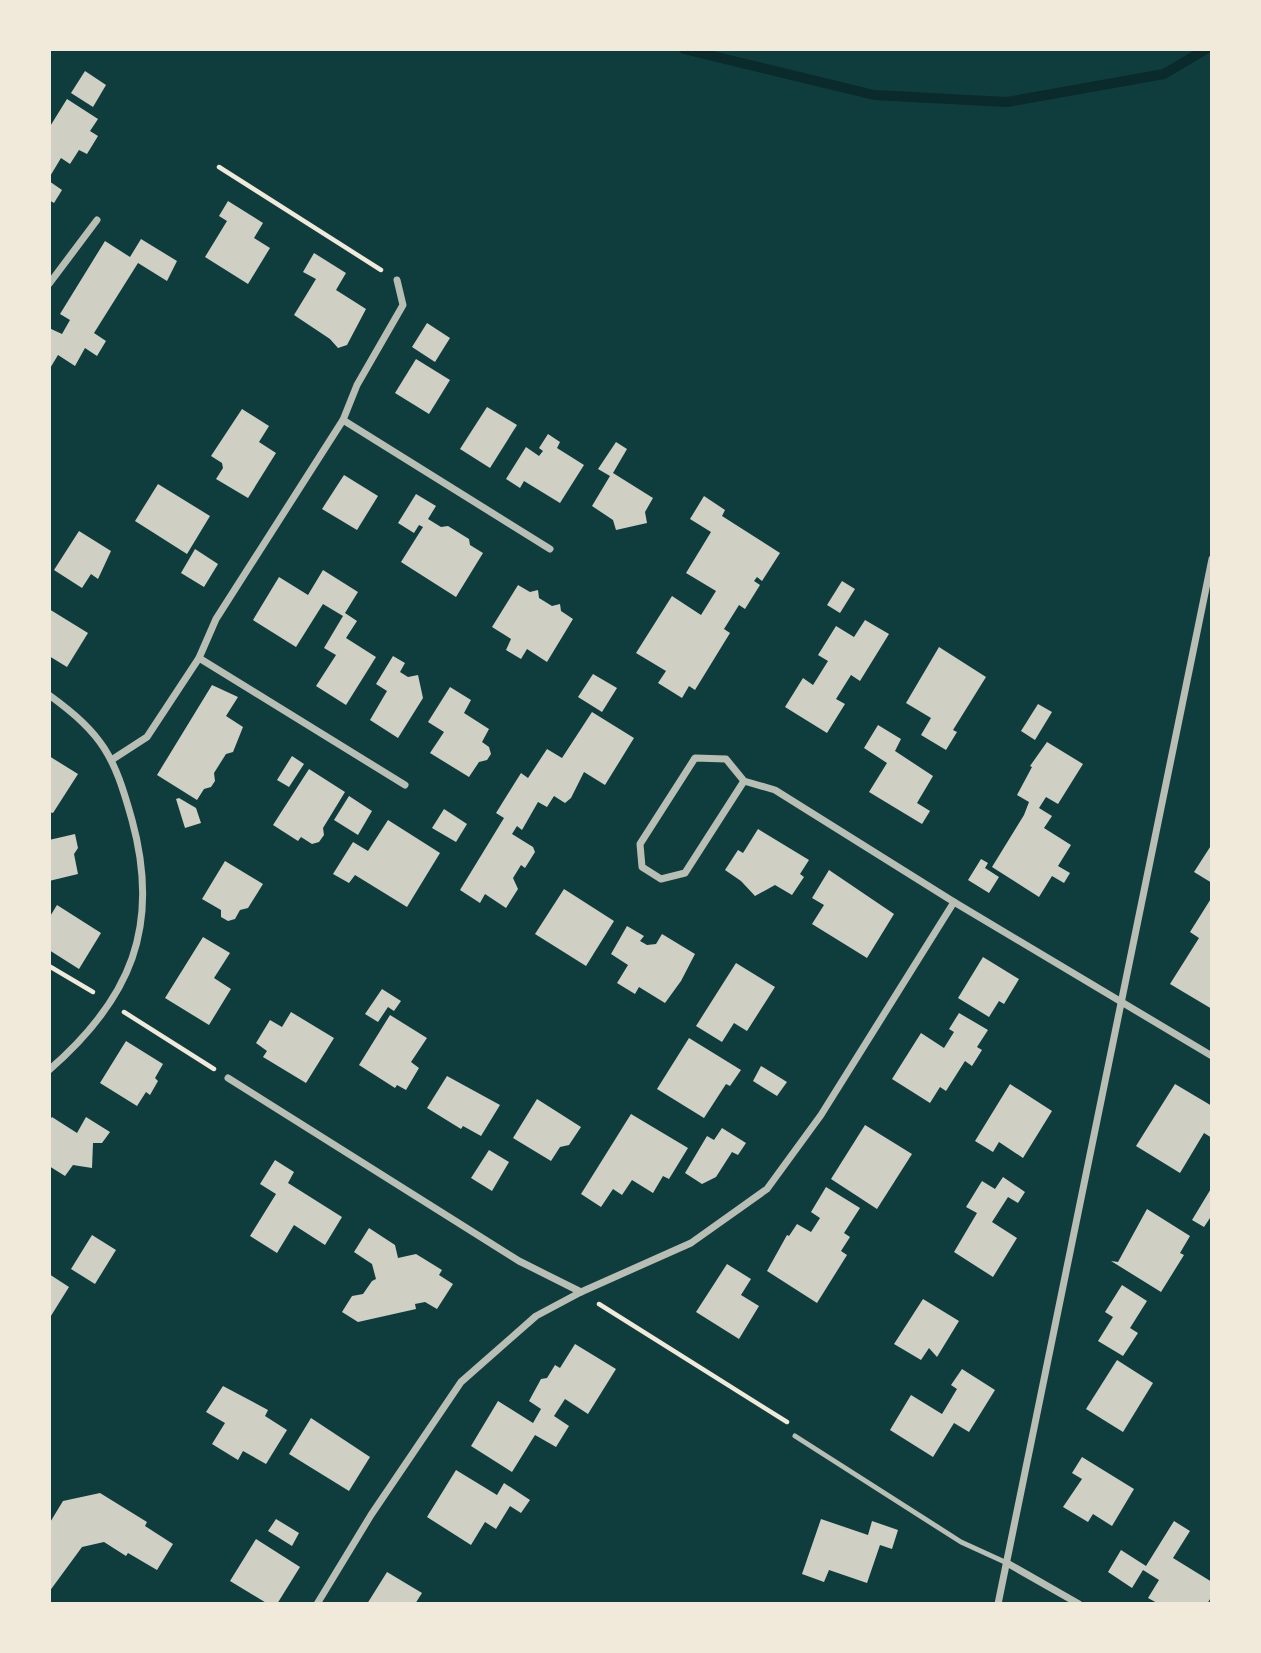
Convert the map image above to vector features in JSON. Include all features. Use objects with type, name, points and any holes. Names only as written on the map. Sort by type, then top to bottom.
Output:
[{"type":"street","points":[[49,284],[97,220]]},
{"type":"street","points":[[113,759],[147,737],[200,658],[216,619],[343,420],[357,385],[403,306],[397,280]]},
{"type":"street","points":[[343,420],[550,549]]},
{"type":"street","points":[[998,1604],[1212,559]]},
{"type":"street","points":[[200,658],[405,785]]},
{"type":"street","points":[[49,695],[94,733],[113,759],[139,847],[144,885],[142,924],[132,961],[111,1003],[83,1041],[49,1070]]},
{"type":"street","points":[[744,781],[685,873],[661,879],[642,867],[640,844],[695,758],[726,759],[744,781],[775,790],[954,902],[1212,1056]]},
{"type":"street","points":[[317,1604],[371,1515],[461,1382],[536,1316],[581,1292],[691,1243],[767,1189],[821,1115],[954,902]]},
{"type":"street","points":[[228,1078],[519,1261],[581,1292]]},
{"type":"street","points":[[1007,1563],[1079,1604]]},
{"type":"lane","points":[[795,1436],[961,1542],[1007,1563]]},
{"type":"path","points":[[219,167],[397,280]]},
{"type":"path","points":[[49,966],[228,1078]]},
{"type":"path","points":[[581,1292],[787,1420],[795,1436]]},
{"type":"building","points":[[85,71],[106,85],[93,107],[71,93]]},
{"type":"building","points":[[67,99],[98,119],[90,131],[98,136],[87,154],[79,150],[70,164],[61,158],[49,178],[49,128]]},
{"type":"building","points":[[49,181],[62,190],[54,203],[49,200]]},
{"type":"building","points":[[228,201],[263,223],[254,238],[270,248],[248,284],[205,257],[227,221],[219,216]]},
{"type":"building","points":[[141,239],[177,261],[167,281],[138,263],[94,333],[106,341],[97,356],[85,348],[75,366],[58,355],[49,370],[49,328],[62,334],[70,320],[60,314],[105,241],[130,257]]},
{"type":"building","points":[[314,253],[346,273],[336,290],[366,309],[347,345],[338,348],[330,339],[294,315],[316,279],[303,272]]},
{"type":"building","points":[[427,323],[450,338],[435,362],[412,347]]},
{"type":"building","points":[[416,359],[450,380],[429,414],[395,393]]},
{"type":"building","points":[[487,407],[517,425],[490,468],[460,449]]},
{"type":"building","points":[[242,409],[269,426],[259,442],[276,453],[248,498],[216,479],[223,468],[222,463],[211,456]]},
{"type":"building","points":[[548,434],[560,442],[557,448],[584,465],[560,503],[524,481],[520,488],[506,479],[526,447],[539,456],[543,451],[539,448]]},
{"type":"building","points":[[616,442],[627,449],[613,473],[653,498],[645,512],[647,523],[616,530],[613,520],[592,506],[610,476],[598,469]]},
{"type":"building","points":[[344,475],[378,496],[357,530],[322,509]]},
{"type":"building","points":[[158,484],[210,516],[187,554],[135,521]]},
{"type":"building","points":[[416,494],[436,506],[428,519],[441,527],[448,526],[469,539],[470,545],[483,553],[456,597],[401,562],[423,527],[419,525],[414,533],[398,523]]},
{"type":"building","points":[[704,496],[725,510],[722,516],[780,553],[762,581],[757,577],[754,581],[760,585],[745,609],[739,605],[724,629],[730,633],[695,690],[689,686],[682,698],[658,683],[666,671],[636,653],[672,596],[701,615],[716,591],[686,573],[711,532],[690,519]]},
{"type":"building","points":[[79,531],[111,551],[98,579],[91,574],[82,588],[54,570]]},
{"type":"building","points":[[195,549],[218,564],[204,587],[181,573]]},
{"type":"building","points":[[323,570],[358,592],[345,613],[357,621],[346,638],[376,657],[346,705],[316,686],[336,655],[324,648],[343,616],[323,604],[296,647],[253,620],[279,577],[308,595]]},
{"type":"building","points":[[842,581],[855,589],[840,613],[827,605]]},
{"type":"building","points":[[518,585],[530,592],[538,590],[539,598],[552,606],[560,604],[561,611],[573,619],[547,662],[527,649],[521,659],[506,650],[511,639],[492,627]]},
{"type":"building","points":[[49,609],[88,633],[67,667],[49,656]]},
{"type":"building","points":[[865,620],[889,634],[860,681],[851,675],[836,699],[845,704],[827,733],[785,707],[803,678],[813,685],[828,661],[818,655],[836,626],[854,637]]},
{"type":"building","points":[[939,647],[986,677],[953,730],[957,732],[946,750],[921,735],[931,718],[906,703]]},
{"type":"building","points":[[393,656],[405,663],[400,672],[408,677],[418,675],[423,698],[398,738],[370,720],[387,691],[376,684]]},
{"type":"building","points":[[593,674],[617,688],[602,712],[578,697]]},
{"type":"building","points":[[212,685],[238,697],[226,716],[243,727],[233,752],[226,754],[214,773],[215,781],[211,787],[204,789],[197,800],[157,775]]},
{"type":"building","points":[[450,687],[471,700],[464,713],[489,729],[482,742],[489,747],[491,754],[487,760],[479,762],[469,777],[430,753],[444,732],[428,722]]},
{"type":"building","points":[[1038,704],[1052,712],[1035,740],[1021,731]]},
{"type":"building","points":[[592,712],[634,738],[605,785],[584,772],[571,798],[565,803],[554,796],[547,807],[538,802],[522,830],[517,826],[512,834],[533,847],[535,852],[525,868],[521,865],[513,878],[518,889],[506,908],[485,894],[480,903],[460,890],[504,818],[496,813],[521,773],[528,778],[547,749],[562,758]]},
{"type":"building","points":[[878,725],[901,739],[895,751],[933,776],[917,803],[930,811],[922,824],[869,792],[887,763],[864,748]]},
{"type":"building","points":[[1047,742],[1083,764],[1058,804],[1046,797],[1039,808],[1052,816],[1044,828],[1071,845],[1058,866],[1070,873],[1064,883],[1052,876],[1039,897],[992,867],[1024,815],[1029,802],[1017,795],[1032,767],[1030,766]]},
{"type":"building","points":[[49,756],[78,774],[53,813],[49,812]]},
{"type":"building","points":[[292,756],[304,764],[289,787],[277,780]]},
{"type":"building","points":[[309,769],[345,792],[323,828],[324,835],[319,842],[312,844],[301,837],[298,841],[273,825]]},
{"type":"building","points":[[349,796],[372,811],[358,835],[334,820]]},
{"type":"building","points":[[179,798],[196,808],[201,823],[185,828],[176,799]]},
{"type":"building","points":[[444,809],[467,824],[456,842],[432,828]]},
{"type":"building","points":[[388,820],[440,853],[407,907],[355,875],[349,883],[333,874],[353,842],[368,851]]},
{"type":"building","points":[[758,829],[809,860],[800,874],[804,877],[792,895],[775,885],[755,896],[741,881],[725,870],[738,850],[743,853]]},
{"type":"building","points":[[75,834],[78,848],[74,854],[78,874],[49,881],[49,840]]},
{"type":"building","points":[[1212,844],[1212,883],[1194,872]]},
{"type":"building","points":[[981,859],[988,863],[985,868],[999,877],[989,893],[968,880]]},
{"type":"building","points":[[225,861],[263,884],[248,908],[240,910],[235,919],[228,921],[221,917],[221,910],[202,899]]},
{"type":"building","points":[[829,870],[894,914],[867,958],[812,924],[824,905],[812,898]]},
{"type":"building","points":[[564,889],[614,921],[586,966],[535,934]]},
{"type":"building","points":[[1212,897],[1212,1009],[1170,984],[1199,938],[1190,932]]},
{"type":"building","points":[[57,905],[101,933],[79,969],[49,950],[49,918]]},
{"type":"building","points":[[627,926],[644,936],[640,941],[647,945],[656,944],[662,934],[695,954],[681,981],[665,1003],[639,987],[635,994],[617,983],[628,965],[611,954]]},
{"type":"building","points":[[203,937],[230,953],[214,978],[231,989],[209,1025],[165,998]]},
{"type":"building","points":[[983,957],[1019,979],[1004,1004],[999,1001],[989,1017],[958,998]]},
{"type":"building","points":[[736,963],[775,987],[747,1031],[734,1023],[722,1042],[696,1026]]},
{"type":"building","points":[[382,989],[401,1001],[394,1011],[388,1007],[378,1022],[365,1014]]},
{"type":"building","points":[[291,1012],[334,1038],[306,1083],[263,1057],[267,1051],[256,1043],[270,1020],[282,1027]]},
{"type":"building","points":[[959,1013],[988,1030],[977,1047],[982,1050],[972,1066],[965,1061],[946,1091],[940,1087],[930,1103],[892,1079],[921,1033],[944,1048],[954,1032],[949,1029]]},
{"type":"building","points":[[390,1015],[427,1038],[411,1062],[419,1068],[406,1090],[397,1085],[395,1088],[359,1065]]},
{"type":"building","points":[[689,1038],[741,1070],[730,1086],[726,1084],[704,1118],[657,1089]]},
{"type":"building","points":[[126,1041],[163,1064],[150,1095],[146,1092],[137,1106],[100,1083]]},
{"type":"building","points":[[761,1066],[787,1082],[777,1096],[753,1081]]},
{"type":"building","points":[[447,1076],[500,1105],[481,1136],[463,1126],[461,1129],[427,1108]]},
{"type":"building","points":[[1010,1084],[1052,1111],[1023,1158],[999,1142],[993,1152],[975,1141]]},
{"type":"building","points":[[1175,1084],[1212,1106],[1212,1138],[1204,1133],[1180,1173],[1136,1146]]},
{"type":"building","points":[[537,1099],[581,1127],[569,1145],[560,1147],[551,1161],[513,1138]]},
{"type":"building","points":[[631,1114],[688,1148],[669,1179],[663,1176],[653,1193],[632,1180],[622,1195],[613,1189],[601,1207],[581,1194]]},
{"type":"building","points":[[52,1117],[77,1133],[86,1117],[110,1132],[102,1143],[93,1143],[92,1168],[73,1165],[65,1176],[49,1166],[49,1121]]},
{"type":"building","points":[[865,1125],[912,1154],[877,1209],[831,1179]]},
{"type":"building","points":[[722,1128],[746,1143],[738,1155],[732,1152],[716,1177],[702,1184],[685,1173],[707,1136],[714,1140]]},
{"type":"building","points":[[489,1150],[509,1162],[492,1191],[471,1178]]},
{"type":"building","points":[[275,1160],[294,1172],[288,1183],[342,1217],[325,1245],[294,1225],[277,1253],[250,1236],[276,1194],[260,1184]]},
{"type":"building","points":[[1003,1177],[1025,1192],[1018,1203],[1008,1197],[992,1222],[1017,1238],[993,1277],[954,1252],[977,1213],[966,1207],[982,1181],[995,1189]]},
{"type":"building","points":[[826,1187],[860,1208],[844,1233],[850,1237],[841,1251],[847,1255],[817,1303],[767,1271],[787,1235],[789,1236],[797,1224],[811,1232],[820,1218],[811,1212]]},
{"type":"building","points":[[1212,1187],[1212,1215],[1204,1227],[1192,1220]]},
{"type":"building","points":[[1147,1209],[1190,1236],[1180,1253],[1184,1255],[1161,1292],[1111,1261],[1118,1262]]},
{"type":"building","points":[[369,1228],[395,1245],[398,1258],[416,1254],[442,1270],[439,1275],[453,1284],[437,1309],[425,1302],[415,1304],[416,1309],[358,1322],[342,1312],[352,1296],[363,1294],[376,1279],[372,1264],[354,1252]]},
{"type":"building","points":[[92,1235],[116,1250],[95,1284],[71,1269]]},
{"type":"building","points":[[727,1264],[751,1279],[741,1295],[759,1306],[739,1339],[696,1312]]},
{"type":"building","points":[[49,1274],[69,1287],[49,1319]]},
{"type":"building","points":[[1122,1285],[1147,1301],[1130,1328],[1138,1333],[1123,1356],[1098,1341],[1113,1317],[1105,1312]]},
{"type":"building","points":[[923,1299],[959,1321],[937,1357],[929,1348],[921,1360],[894,1344]]},
{"type":"building","points":[[575,1344],[616,1369],[588,1414],[565,1399],[554,1416],[569,1426],[556,1447],[535,1435],[512,1472],[471,1446],[498,1401],[533,1423],[541,1409],[529,1401],[541,1379],[547,1378],[555,1365],[560,1368]]},
{"type":"building","points":[[1117,1360],[1153,1383],[1123,1432],[1086,1409]]},
{"type":"building","points":[[962,1369],[995,1390],[969,1432],[954,1423],[933,1457],[890,1430],[911,1395],[942,1414],[957,1389],[951,1385]]},
{"type":"building","points":[[223,1386],[268,1410],[265,1416],[287,1430],[266,1464],[243,1451],[238,1460],[212,1444],[225,1423],[206,1412]]},
{"type":"building","points":[[311,1418],[370,1457],[349,1491],[289,1454]]},
{"type":"building","points":[[1082,1457],[1134,1489],[1112,1526],[1093,1514],[1088,1522],[1063,1507],[1082,1479],[1072,1473]]},
{"type":"building","points":[[456,1470],[497,1495],[504,1483],[530,1500],[521,1513],[510,1506],[496,1529],[485,1522],[471,1545],[427,1517]]},
{"type":"building","points":[[100,1493],[147,1522],[145,1526],[173,1544],[157,1570],[128,1553],[126,1556],[104,1542],[82,1547],[49,1592],[49,1524],[63,1501]]},
{"type":"building","points":[[276,1519],[299,1533],[292,1546],[268,1531]]},
{"type":"building","points":[[821,1519],[868,1535],[872,1521],[898,1530],[892,1549],[880,1545],[867,1583],[829,1570],[824,1582],[802,1574]]},
{"type":"building","points":[[1174,1521],[1190,1531],[1173,1558],[1212,1582],[1212,1596],[1207,1604],[1159,1604],[1148,1598],[1159,1580],[1143,1570],[1132,1588],[1108,1572],[1121,1550],[1146,1566]]},
{"type":"building","points":[[256,1539],[300,1567],[277,1604],[268,1604],[230,1581]]},
{"type":"building","points":[[387,1572],[422,1593],[415,1604],[367,1604]]},
{"type":"waterway","points":[[684,49],[874,95],[1007,102],[1164,74],[1206,49]]}]
